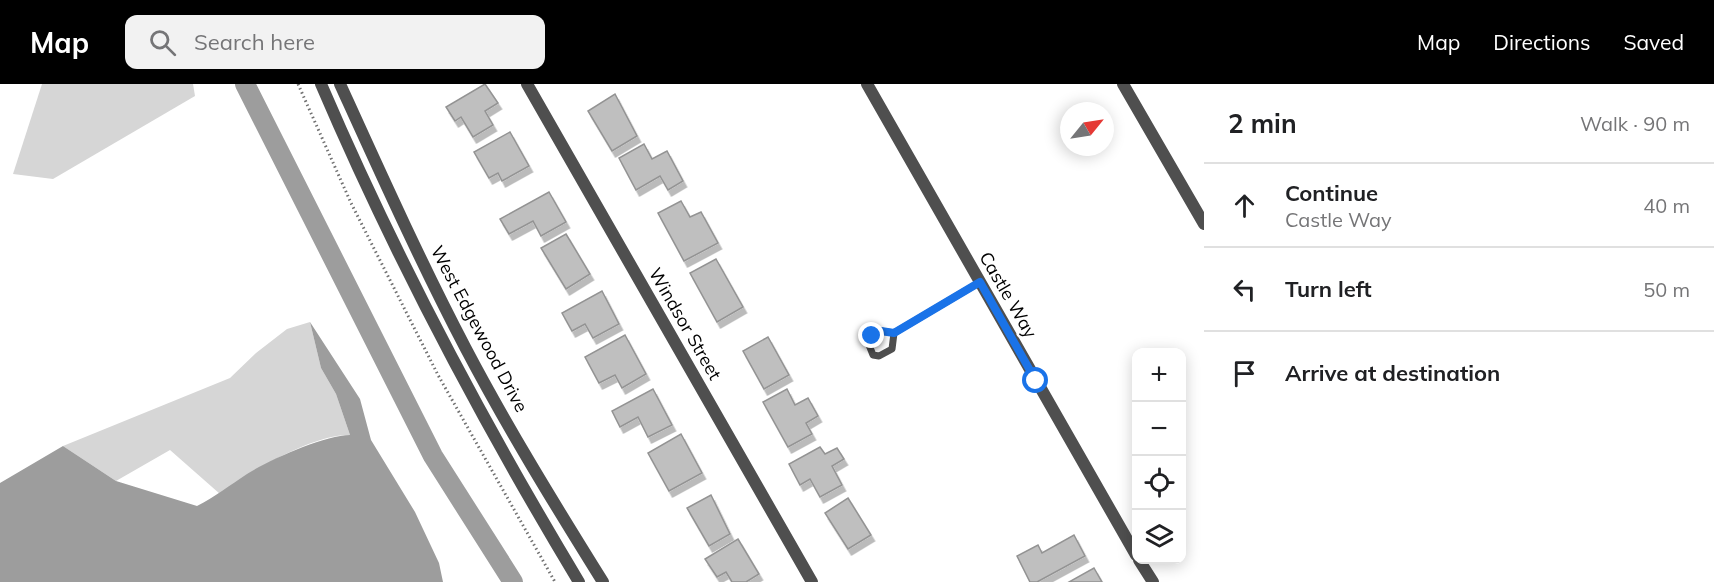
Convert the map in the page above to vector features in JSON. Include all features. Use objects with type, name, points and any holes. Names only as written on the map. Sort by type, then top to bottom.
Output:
[{"type":"street","name":"West Edgewood Drive","points":[[321,84],[364,184],[424,309],[475,404],[579,582]]},
{"type":"street","name":"West Edgewood Drive","points":[[340,84],[387,188],[465,347],[544,488],[603,582]]},
{"type":"street","name":"Windsor Street","points":[[527,84],[812,582]]},
{"type":"street","name":"Castle Way","points":[[867,84],[1132,546]]},
{"type":"street","points":[[1123,84],[1204,224]]},
{"type":"street","points":[[1142,564],[1153,582]]},
{"type":"lane","points":[[894,333],[980,282]]},
{"type":"path","points":[[298,84],[351,204],[438,375],[555,582]]},
{"type":"shaded area","points":[[42,84],[193,84],[195,96],[53,179],[13,174]]},
{"type":"shaded area","points":[[310,322],[321,368],[336,394],[350,435],[335,436],[300,447],[264,465],[220,494],[170,450],[116,481],[63,446],[230,378],[256,353],[287,329]]},
{"type":"shaded area","points":[[310,322],[360,399],[371,440],[415,512],[439,563],[443,582],[0,582],[0,483],[63,446],[116,481],[197,506],[269,462],[326,439],[350,435],[336,394],[321,368]]},
{"type":"building","points":[[485,84],[498,103],[485,111],[493,125],[473,137],[461,117],[455,121],[446,107]]},
{"type":"building","points":[[615,94],[637,136],[612,151],[588,111]]},
{"type":"building","points":[[510,132],[529,166],[502,181],[498,173],[489,178],[474,152]]},
{"type":"building","points":[[644,144],[652,159],[667,151],[683,181],[668,190],[660,176],[636,190],[619,158]]},
{"type":"building","points":[[549,192],[566,222],[541,236],[533,221],[509,234],[500,219]]},
{"type":"building","points":[[681,201],[690,217],[701,212],[718,243],[684,261],[658,213]]},
{"type":"building","points":[[566,234],[590,274],[566,289],[541,248]]},
{"type":"building","points":[[716,259],[743,307],[717,322],[690,273]]},
{"type":"building","points":[[602,291],[619,324],[593,338],[585,324],[572,331],[562,313]]},
{"type":"building","points":[[625,335],[646,374],[622,388],[615,375],[599,383],[585,357]]},
{"type":"building","points":[[768,337],[789,375],[764,389],[743,351]]},
{"type":"building","points":[[653,389],[672,425],[648,437],[638,417],[620,427],[612,411]]},
{"type":"building","points":[[787,389],[795,405],[808,398],[818,416],[806,423],[812,434],[788,447],[763,402]]},
{"type":"building","points":[[681,434],[702,473],[669,491],[648,453]]},
{"type":"building","points":[[820,447],[825,454],[837,448],[844,459],[832,466],[842,485],[820,497],[810,479],[800,485],[789,464]]},
{"type":"building","points":[[711,495],[730,534],[709,546],[687,508]]},
{"type":"building","points":[[848,498],[871,535],[848,549],[825,513]]},
{"type":"building","points":[[1074,535],[1085,556],[1037,582],[1030,582],[1017,556],[1038,545],[1042,553]]},
{"type":"building","points":[[738,539],[759,574],[746,582],[732,582],[726,572],[717,577],[705,559]]},
{"type":"building","points":[[1094,568],[1102,582],[1069,582]]},
{"type":"waterway","points":[[245,84],[433,456],[513,582]]},
{"type":"route","points":[[872,336],[881,331],[894,333],[980,282],[1036,381]]}]
